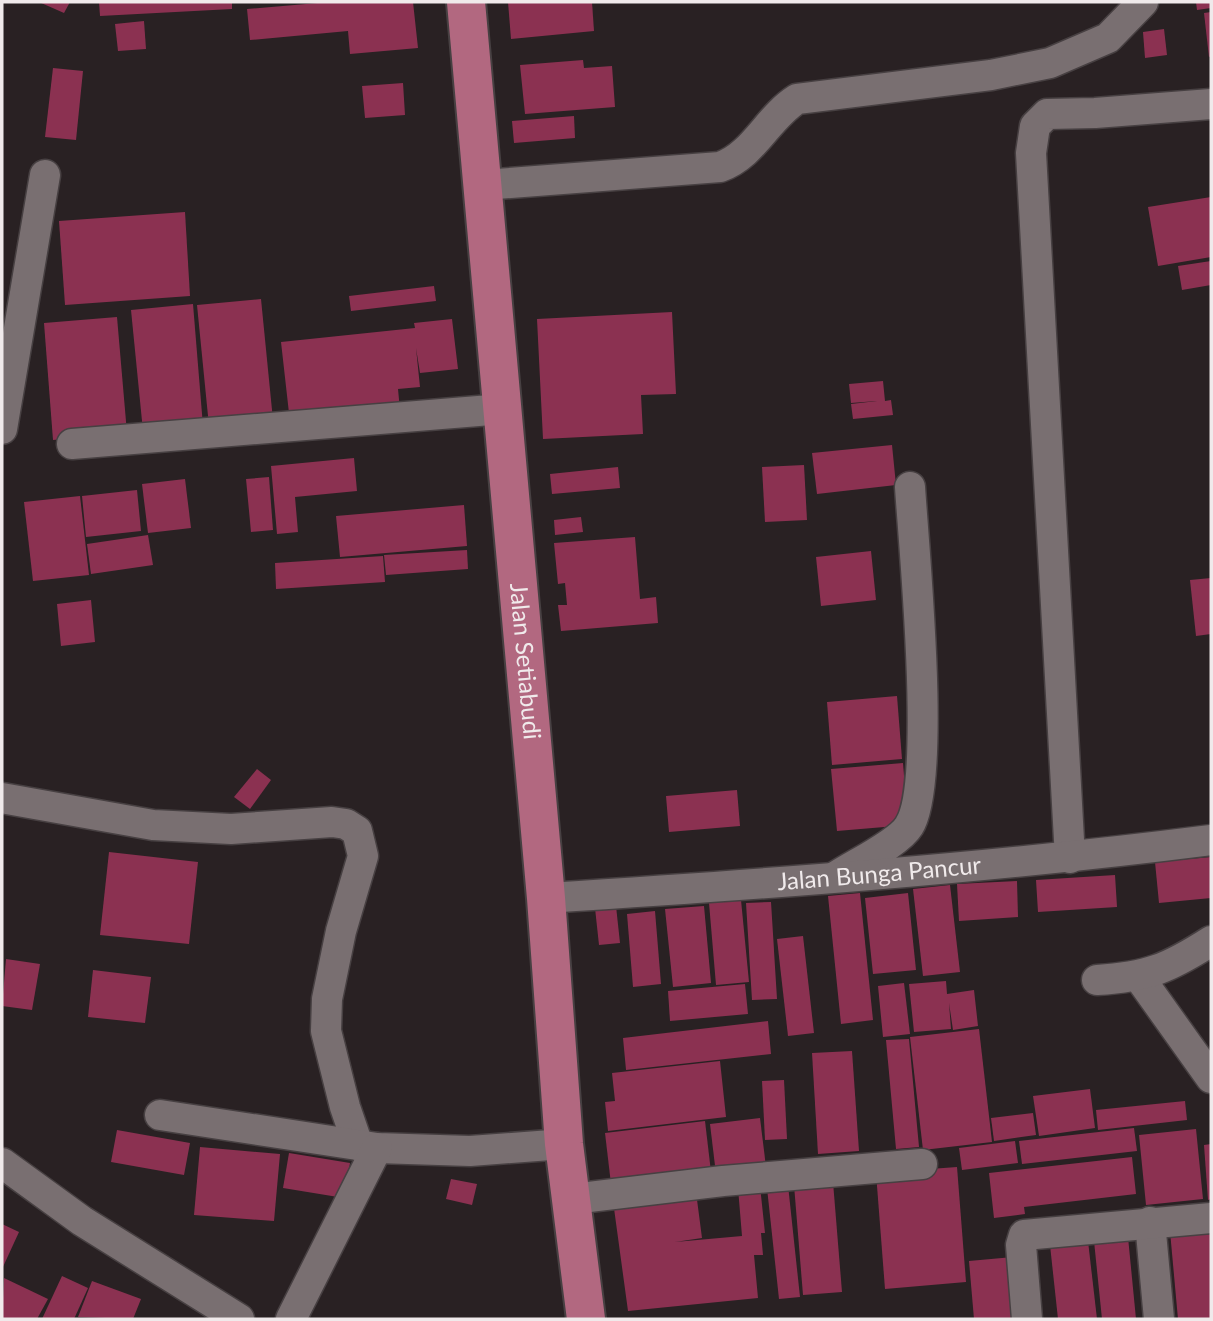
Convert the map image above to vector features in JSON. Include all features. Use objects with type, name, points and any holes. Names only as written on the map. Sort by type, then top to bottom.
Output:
[{"type":"main road","name":"Jalan Setiabudi","points":[[466,2],[546,898],[564,1144],[586,1319]]},
{"type":"street","points":[[483,185],[719,167],[735,162],[781,109],[797,99],[991,75],[1050,63],[1108,38],[1143,2]]},
{"type":"street","points":[[1070,858],[1031,153],[1035,126],[1047,114],[1211,104]]},
{"type":"street","points":[[2,429],[44,175]]},
{"type":"street","points":[[72,444],[503,409]]},
{"type":"street","points":[[829,880],[908,829],[918,806],[923,735],[910,487]]},
{"type":"street","points":[[2,798],[153,825],[231,829],[332,822],[346,824],[357,831],[363,856],[341,931],[330,985],[326,1031],[345,1107],[367,1147]]},
{"type":"street","name":"Jalan Bunga Pancur","points":[[546,898],[829,880],[1070,858],[1211,840]]},
{"type":"street","points":[[1097,980],[1139,977],[1179,962],[1211,941]]},
{"type":"street","points":[[1139,977],[1211,1077]]},
{"type":"street","points":[[160,1115],[367,1147],[470,1151],[564,1144]]},
{"type":"street","points":[[291,1319],[367,1147]]},
{"type":"street","points":[[2,1163],[82,1221],[239,1319]]},
{"type":"street","points":[[572,1199],[723,1181],[922,1164]]},
{"type":"street","points":[[1027,1319],[1021,1245],[1024,1235],[1211,1218]]},
{"type":"street","points":[[1150,1222],[1159,1319]]},
{"type":"building","points":[[39,2],[70,2],[64,13]]},
{"type":"building","points":[[99,2],[232,2],[232,9],[100,16]]},
{"type":"building","points":[[329,2],[413,2],[418,48],[350,54],[348,31],[250,40],[247,9]]},
{"type":"building","points":[[508,2],[592,2],[594,31],[511,39]]},
{"type":"building","points":[[1196,2],[1211,2],[1211,8],[1197,10]]},
{"type":"building","points":[[1211,12],[1211,56],[1209,57],[1204,13]]},
{"type":"building","points":[[144,21],[146,49],[118,51],[115,24]]},
{"type":"building","points":[[1164,29],[1167,55],[1145,58],[1143,32]]},
{"type":"building","points":[[583,60],[584,68],[612,66],[615,107],[525,114],[520,65]]},
{"type":"building","points":[[53,68],[83,71],[76,140],[45,137]]},
{"type":"building","points":[[403,83],[405,115],[365,118],[362,86]]},
{"type":"building","points":[[574,116],[575,138],[514,143],[512,121]]},
{"type":"building","points":[[1211,197],[1211,257],[1158,266],[1148,207]]},
{"type":"building","points":[[185,212],[190,296],[65,305],[59,221]]},
{"type":"building","points":[[1211,261],[1211,285],[1182,290],[1178,266]]},
{"type":"building","points":[[434,286],[436,301],[351,311],[349,296]]},
{"type":"building","points":[[261,299],[273,420],[209,426],[197,305]]},
{"type":"building","points":[[193,304],[203,426],[143,431],[131,310]]},
{"type":"building","points":[[672,312],[676,394],[641,395],[643,434],[543,439],[537,319]]},
{"type":"building","points":[[117,317],[127,433],[53,440],[44,323]]},
{"type":"building","points":[[452,319],[458,369],[420,373],[416,348],[420,387],[398,389],[400,410],[290,422],[281,342],[415,328],[414,323]]},
{"type":"building","points":[[883,381],[885,401],[891,400],[893,415],[853,419],[851,404],[877,401],[851,403],[849,384]]},
{"type":"building","points":[[892,445],[896,485],[817,494],[812,453]]},
{"type":"building","points":[[354,458],[357,491],[295,497],[298,532],[277,534],[271,466]]},
{"type":"building","points":[[804,465],[807,520],[765,522],[762,467]]},
{"type":"building","points":[[618,467],[620,488],[552,494],[550,474]]},
{"type":"building","points":[[269,477],[273,530],[251,532],[246,479]]},
{"type":"building","points":[[185,479],[191,528],[148,533],[142,484]]},
{"type":"building","points":[[137,490],[141,531],[86,537],[82,496]]},
{"type":"building","points":[[80,496],[89,575],[33,581],[24,502]]},
{"type":"building","points":[[464,505],[467,546],[340,557],[336,516]]},
{"type":"building","points":[[581,517],[583,532],[555,535],[554,520]]},
{"type":"building","points":[[148,535],[153,565],[91,574],[87,544]]},
{"type":"building","points":[[635,537],[640,599],[656,597],[658,623],[561,631],[558,605],[567,605],[565,583],[558,584],[554,543]]},
{"type":"building","points":[[467,550],[468,569],[386,575],[384,555]]},
{"type":"building","points":[[871,551],[876,600],[821,606],[816,557]]},
{"type":"building","points":[[383,556],[385,582],[276,589],[275,563]]},
{"type":"building","points":[[1211,578],[1211,634],[1196,636],[1190,580]]},
{"type":"building","points":[[91,600],[95,642],[61,646],[57,604]]},
{"type":"building","points":[[897,696],[902,759],[832,765],[827,702]]},
{"type":"building","points":[[903,763],[908,825],[837,831],[831,769]]},
{"type":"building","points":[[257,769],[271,780],[250,809],[234,797]]},
{"type":"building","points":[[737,790],[740,826],[669,832],[666,796]]},
{"type":"building","points":[[109,852],[198,862],[189,944],[100,935]]},
{"type":"building","points":[[1211,857],[1211,898],[1159,903],[1155,862]]},
{"type":"building","points":[[1115,875],[1117,907],[1038,912],[1036,880]]},
{"type":"building","points":[[1017,881],[1018,917],[959,921],[957,884]]},
{"type":"building","points":[[950,885],[960,972],[923,976],[913,889]]},
{"type":"building","points":[[860,893],[873,1020],[841,1024],[828,896]]},
{"type":"building","points":[[908,893],[916,970],[873,974],[865,898]]},
{"type":"building","points":[[741,900],[749,982],[716,985],[709,903]]},
{"type":"building","points":[[771,902],[777,999],[752,1000],[746,903]]},
{"type":"building","points":[[616,906],[620,943],[599,945],[595,908]]},
{"type":"building","points":[[704,906],[711,983],[673,987],[665,909]]},
{"type":"building","points":[[655,911],[661,984],[633,987],[627,914]]},
{"type":"building","points":[[803,936],[814,1033],[788,1036],[777,939]]},
{"type":"building","points":[[6,959],[40,964],[32,1010],[2,1006]]},
{"type":"building","points":[[93,970],[151,977],[145,1023],[88,1017]]},
{"type":"building","points":[[946,981],[947,994],[974,990],[978,1026],[953,1030],[949,1003],[951,1029],[914,1032],[909,984]]},
{"type":"building","points":[[904,983],[910,1034],[883,1037],[878,986]]},
{"type":"building","points":[[745,984],[748,1014],[670,1021],[668,991]]},
{"type":"building","points":[[768,1021],[771,1054],[626,1070],[623,1038]]},
{"type":"building","points":[[979,1029],[992,1142],[923,1150],[910,1037]]},
{"type":"building","points":[[909,1039],[919,1147],[896,1149],[886,1040]]},
{"type":"building","points":[[852,1051],[859,1151],[818,1154],[812,1053]]},
{"type":"building","points":[[720,1061],[726,1117],[608,1131],[605,1102],[615,1101],[612,1073]]},
{"type":"building","points":[[784,1080],[787,1139],[765,1140],[762,1081]]},
{"type":"building","points":[[1090,1089],[1095,1128],[1039,1136],[1033,1096]]},
{"type":"building","points":[[1185,1101],[1187,1120],[1098,1130],[1096,1110]]},
{"type":"building","points":[[1033,1113],[1036,1135],[994,1141],[991,1118]]},
{"type":"building","points":[[760,1118],[766,1167],[716,1174],[710,1124]]},
{"type":"building","points":[[705,1121],[711,1172],[611,1184],[605,1133]]},
{"type":"building","points":[[1134,1128],[1137,1151],[1022,1164],[1019,1141]]},
{"type":"building","points":[[1196,1129],[1203,1199],[1146,1205],[1139,1135]]},
{"type":"building","points":[[117,1130],[190,1143],[184,1175],[111,1162]]},
{"type":"building","points":[[1015,1141],[1018,1163],[962,1170],[959,1148]]},
{"type":"building","points":[[1211,1144],[1211,1199],[1208,1200],[1204,1145]]},
{"type":"building","points":[[200,1147],[280,1154],[274,1221],[194,1215]]},
{"type":"building","points":[[289,1153],[350,1163],[344,1198],[283,1188]]},
{"type":"building","points":[[1132,1157],[1136,1194],[1024,1207],[1025,1214],[994,1218],[989,1173]]},
{"type":"building","points":[[957,1167],[966,1282],[885,1289],[876,1173]]},
{"type":"building","points":[[451,1179],[477,1184],[472,1205],[446,1199]]},
{"type":"building","points":[[833,1182],[842,1292],[803,1295],[794,1185]]},
{"type":"building","points":[[788,1185],[800,1297],[779,1299],[767,1188]]},
{"type":"building","points":[[760,1186],[765,1233],[761,1233],[763,1255],[754,1255],[758,1298],[628,1311],[613,1201],[696,1192],[702,1238],[675,1242],[742,1236],[738,1188]]},
{"type":"building","points":[[2,1224],[19,1232],[2,1269]]},
{"type":"building","points":[[1211,1227],[1211,1319],[1178,1319],[1170,1231]]},
{"type":"building","points":[[1128,1237],[1136,1319],[1102,1319],[1094,1241]]},
{"type":"building","points":[[1088,1241],[1097,1319],[1058,1319],[1050,1245]]},
{"type":"building","points":[[1013,1257],[1019,1319],[974,1319],[969,1261]]},
{"type":"building","points":[[62,1276],[88,1288],[74,1319],[42,1319]]},
{"type":"building","points":[[4,1278],[48,1299],[37,1319],[2,1319]]},
{"type":"building","points":[[92,1281],[141,1299],[133,1319],[78,1317]]}]
